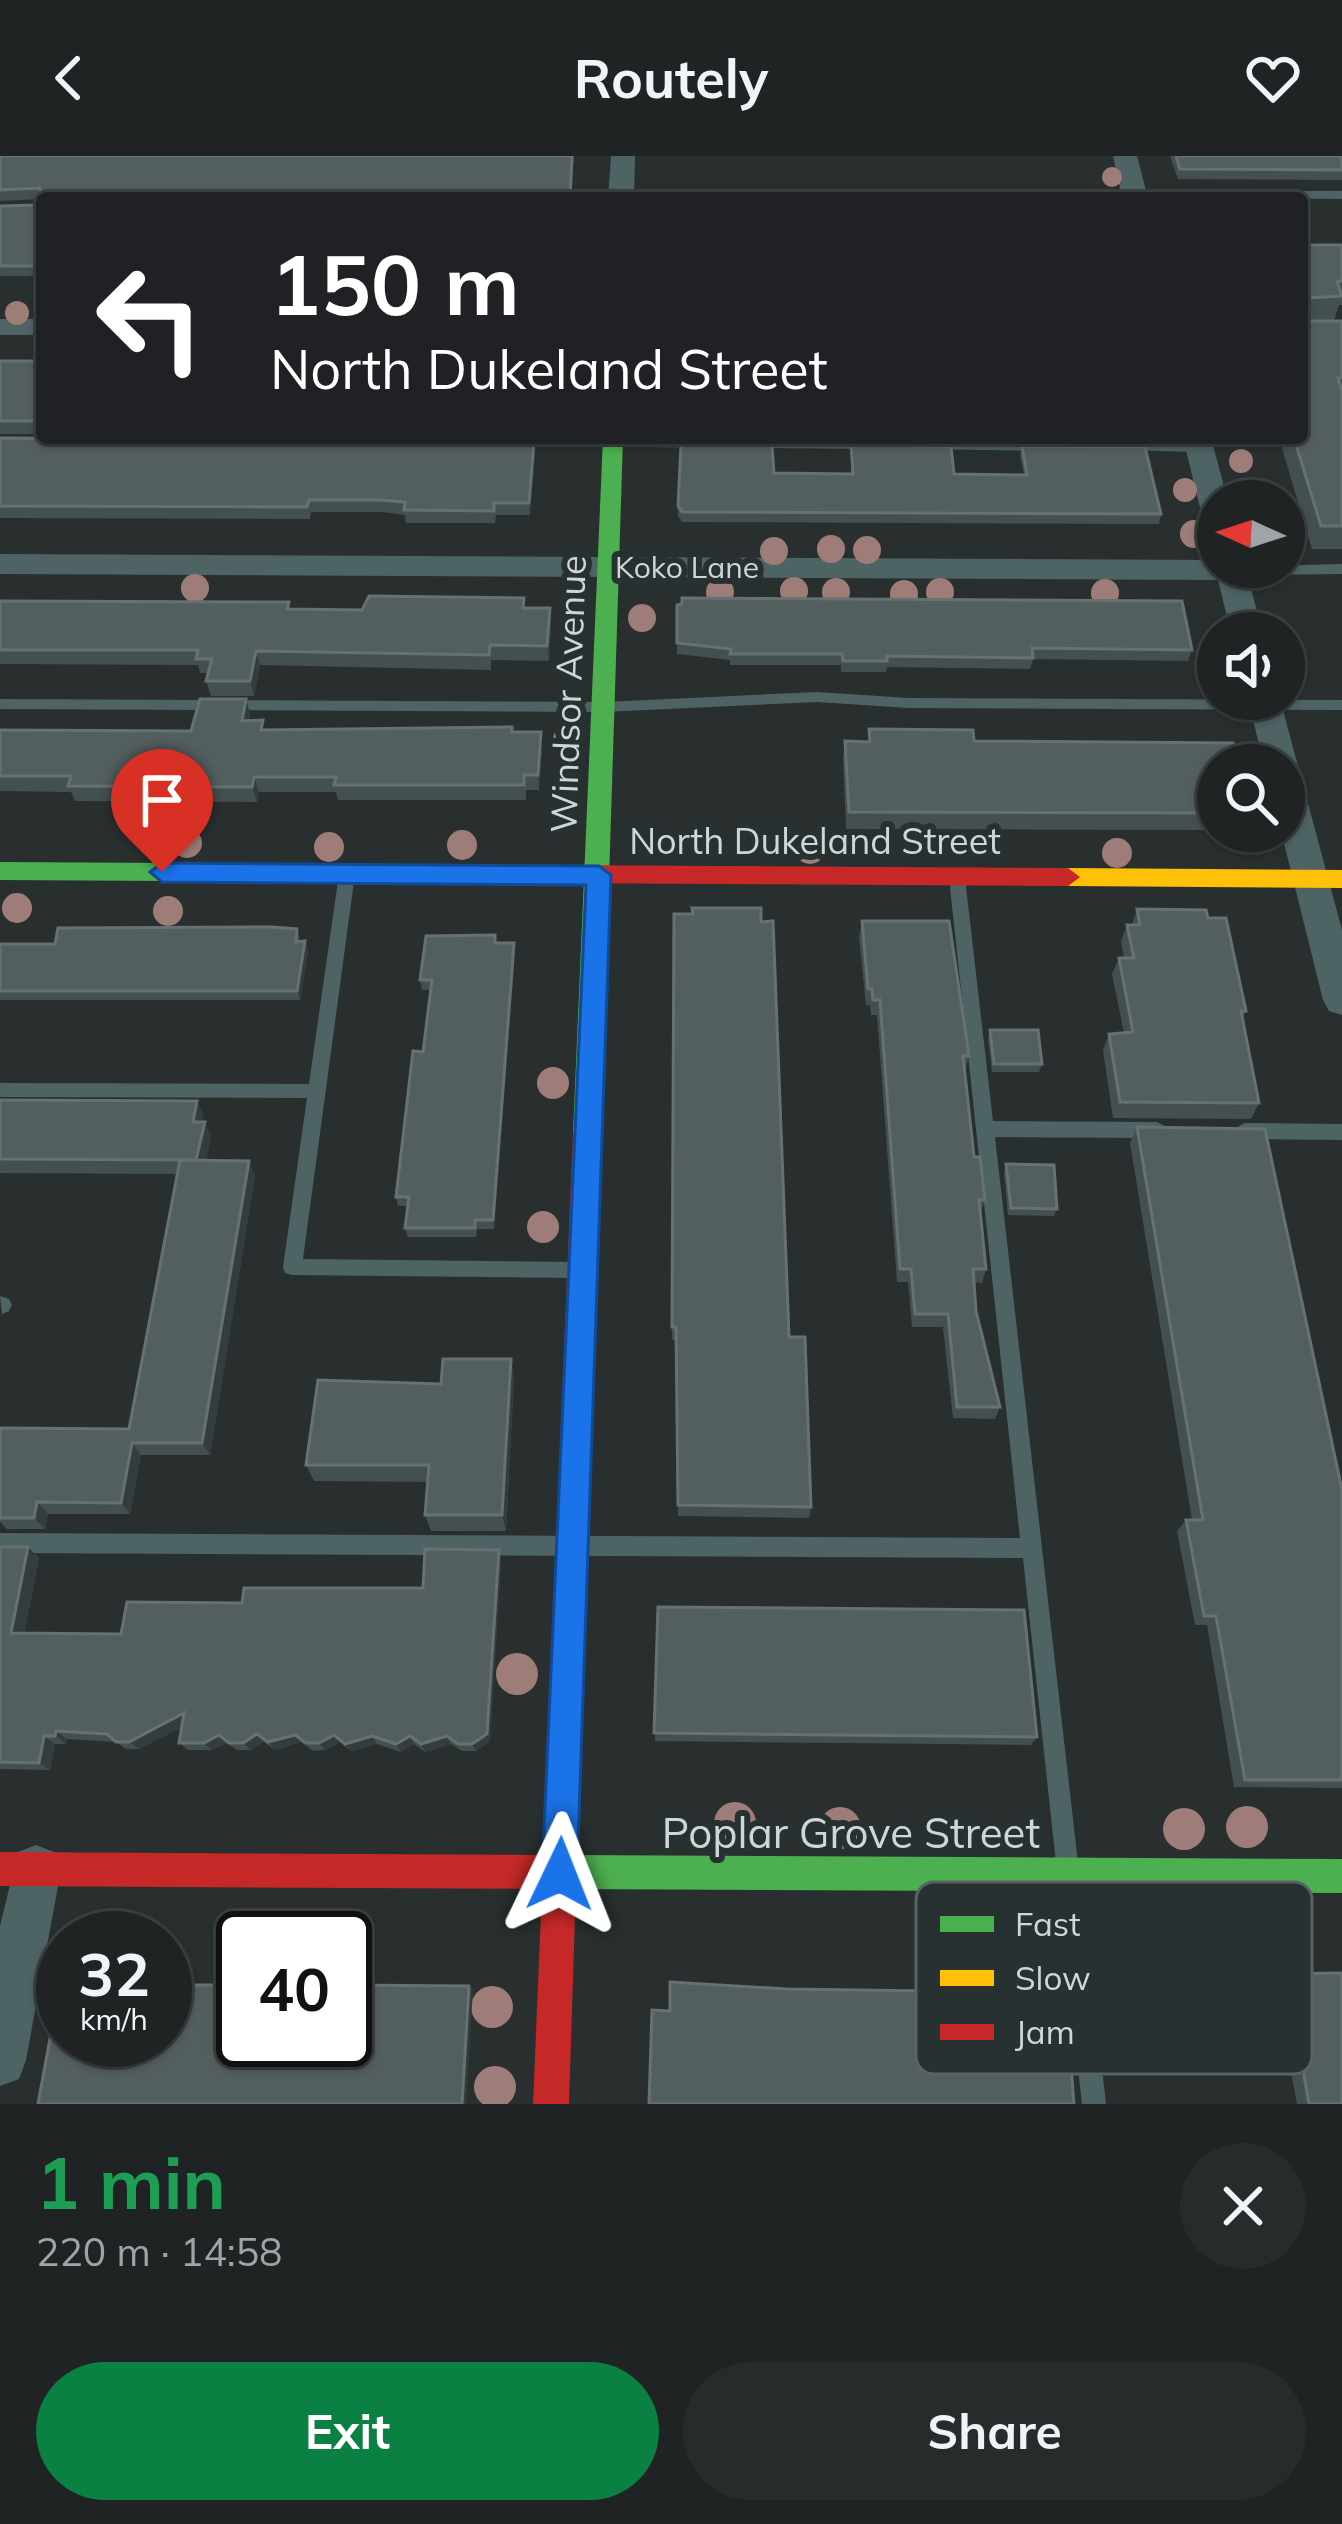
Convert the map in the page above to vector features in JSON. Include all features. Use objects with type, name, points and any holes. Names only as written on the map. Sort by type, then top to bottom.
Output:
[{"type":"street","points":[[621,192],[623,156]]},
{"type":"street","points":[[1125,156],[1134,192]]},
{"type":"street","points":[[0,327],[36,327]]},
{"type":"street","name":"Windsor Avenue","points":[[551,2104],[613,444]]},
{"type":"street","points":[[1198,444],[1208,480]]},
{"type":"street","name":"Koko Lane","points":[[0,564],[1197,569]]},
{"type":"street","points":[[1305,828],[1326,879],[1342,1000]]},
{"type":"street","name":"North Dukeland Street","points":[[0,871],[1326,879]]},
{"type":"street","points":[[0,2060],[18,1870]]},
{"type":"street","name":"Poplar Grove Street","points":[[18,1870],[1342,1876]]},
{"type":"lane","points":[[1308,196],[1342,196]]},
{"type":"lane","points":[[779,444],[890,446]]},
{"type":"lane","points":[[1103,447],[1174,444]]},
{"type":"lane","points":[[913,446],[1056,447]]},
{"type":"lane","points":[[1305,569],[1342,569]]},
{"type":"lane","points":[[0,704],[604,707],[817,697],[909,703],[1197,702]]},
{"type":"lane","points":[[1305,704],[1342,705]]},
{"type":"lane","points":[[347,874],[292,1267],[583,1270]]},
{"type":"lane","points":[[958,878],[1070,1882]]},
{"type":"lane","points":[[0,1090],[316,1091]]},
{"type":"lane","points":[[986,1129],[1170,1130]]},
{"type":"lane","points":[[1216,1131],[1342,1132]]},
{"type":"lane","points":[[0,1543],[1033,1548]]},
{"type":"lane","points":[[1091,2074],[1094,2104]]},
{"type":"building","points":[[0,156],[572,156],[570,192],[0,190]]},
{"type":"building","points":[[1176,156],[1342,156],[1342,170],[1180,169]]},
{"type":"building","points":[[36,205],[36,266],[0,266],[0,206]]},
{"type":"building","points":[[1308,245],[1342,245],[1342,281],[1337,281],[1342,296],[1308,298]]},
{"type":"building","points":[[1308,319],[1342,321],[1342,378],[1338,378],[1342,391],[1342,526],[1321,526],[1296,444],[1308,444]]},
{"type":"building","points":[[0,361],[36,361],[36,421],[0,421]]},
{"type":"building","points":[[0,438],[36,438],[36,444],[534,444],[529,503],[494,503],[494,511],[404,510],[405,502],[380,500],[309,500],[307,507],[0,506]]},
{"type":"building","points":[[681,444],[772,445],[774,473],[853,474],[851,445],[951,446],[954,474],[1027,475],[1022,446],[1145,447],[1161,514],[682,512],[678,506]]},
{"type":"building","points":[[369,596],[524,598],[523,608],[550,608],[547,646],[490,645],[489,655],[256,651],[250,681],[206,681],[212,659],[196,659],[198,650],[0,650],[0,601],[289,602],[287,609],[362,610]]},
{"type":"building","points":[[682,598],[1182,601],[1192,650],[1032,648],[1033,658],[887,656],[887,661],[843,661],[842,654],[730,654],[731,649],[677,643],[677,605]]},
{"type":"building","points":[[200,699],[246,699],[242,721],[263,720],[261,730],[512,727],[512,732],[541,732],[538,775],[524,775],[524,785],[334,785],[336,777],[254,777],[252,787],[68,786],[71,776],[0,776],[0,730],[191,731]]},
{"type":"building","points":[[869,729],[973,730],[974,741],[1233,744],[1197,744],[1197,813],[849,812],[845,741],[870,742]]},
{"type":"building","points":[[692,908],[761,908],[761,922],[773,921],[789,1337],[805,1337],[811,1507],[678,1505],[676,1327],[672,1327],[674,914],[693,914]]},
{"type":"building","points":[[1137,909],[1206,910],[1208,918],[1226,918],[1259,1103],[1120,1102],[1109,1034],[1133,1032],[1119,958],[1134,958],[1127,925],[1140,925]]},
{"type":"building","points":[[862,921],[949,921],[969,1056],[963,1056],[974,1157],[980,1157],[985,1200],[979,1200],[986,1269],[973,1269],[976,1311],[1000,1407],[957,1407],[948,1314],[915,1314],[911,1269],[900,1269],[880,1000],[873,1000],[872,989],[868,989]]},
{"type":"building","points":[[58,928],[297,929],[296,942],[305,941],[297,991],[0,991],[0,944],[55,944]]},
{"type":"building","points":[[495,935],[495,943],[514,943],[493,1220],[475,1220],[475,1228],[405,1228],[409,1197],[396,1197],[413,1051],[423,1052],[432,980],[420,980],[426,936]]},
{"type":"building","points":[[990,1030],[1038,1030],[1042,1064],[994,1064]]},
{"type":"building","points":[[0,1100],[197,1101],[193,1122],[205,1122],[196,1160],[0,1159]]},
{"type":"building","points":[[1137,1127],[1265,1129],[1342,1490],[1342,1780],[1245,1780],[1216,1616],[1204,1616],[1186,1520],[1203,1520]]},
{"type":"building","points":[[180,1160],[249,1161],[202,1443],[132,1443],[121,1503],[37,1502],[34,1518],[0,1518],[0,1428],[129,1429]]},
{"type":"building","points":[[1006,1164],[1054,1165],[1057,1209],[1011,1208]]},
{"type":"building","points":[[443,1359],[511,1359],[502,1515],[425,1515],[429,1465],[306,1465],[318,1380],[441,1384]]},
{"type":"building","points":[[0,1547],[28,1547],[11,1633],[121,1634],[127,1602],[242,1603],[244,1588],[423,1588],[425,1549],[499,1550],[487,1734],[472,1744],[458,1744],[447,1736],[421,1744],[410,1736],[396,1744],[372,1736],[345,1744],[334,1735],[319,1743],[306,1743],[295,1735],[268,1742],[257,1734],[243,1743],[229,1743],[219,1735],[204,1743],[179,1743],[184,1713],[129,1742],[116,1742],[107,1734],[56,1731],[55,1736],[44,1736],[39,1763],[0,1762]]},
{"type":"building","points":[[658,1607],[1024,1610],[1037,1737],[654,1733]]},
{"type":"building","points":[[1312,1973],[1342,1973],[1342,2104],[1309,2104],[1304,2074],[1312,2074]]},
{"type":"building","points":[[670,1982],[916,1991],[916,2074],[1072,2074],[1074,2104],[649,2104],[652,2010],[670,2011]]},
{"type":"building","points":[[192,1985],[216,1985],[216,2067],[372,2067],[372,1985],[469,1986],[462,2104],[38,2104],[45,2067],[192,2067]]},
{"type":"traffic: fast","points":[[587,1133],[613,444]]},
{"type":"traffic: fast","points":[[0,871],[544,874]]},
{"type":"traffic: fast","points":[[566,1872],[1342,1876]]},
{"type":"traffic: slow","points":[[1068,877],[1342,879]]},
{"type":"traffic: jam","points":[[544,874],[1068,877]]},
{"type":"traffic: jam","points":[[551,2104],[587,1133]]},
{"type":"traffic: jam","points":[[0,1869],[566,1872]]},
{"type":"route","points":[[162,872],[599,875],[560,1874]]}]
